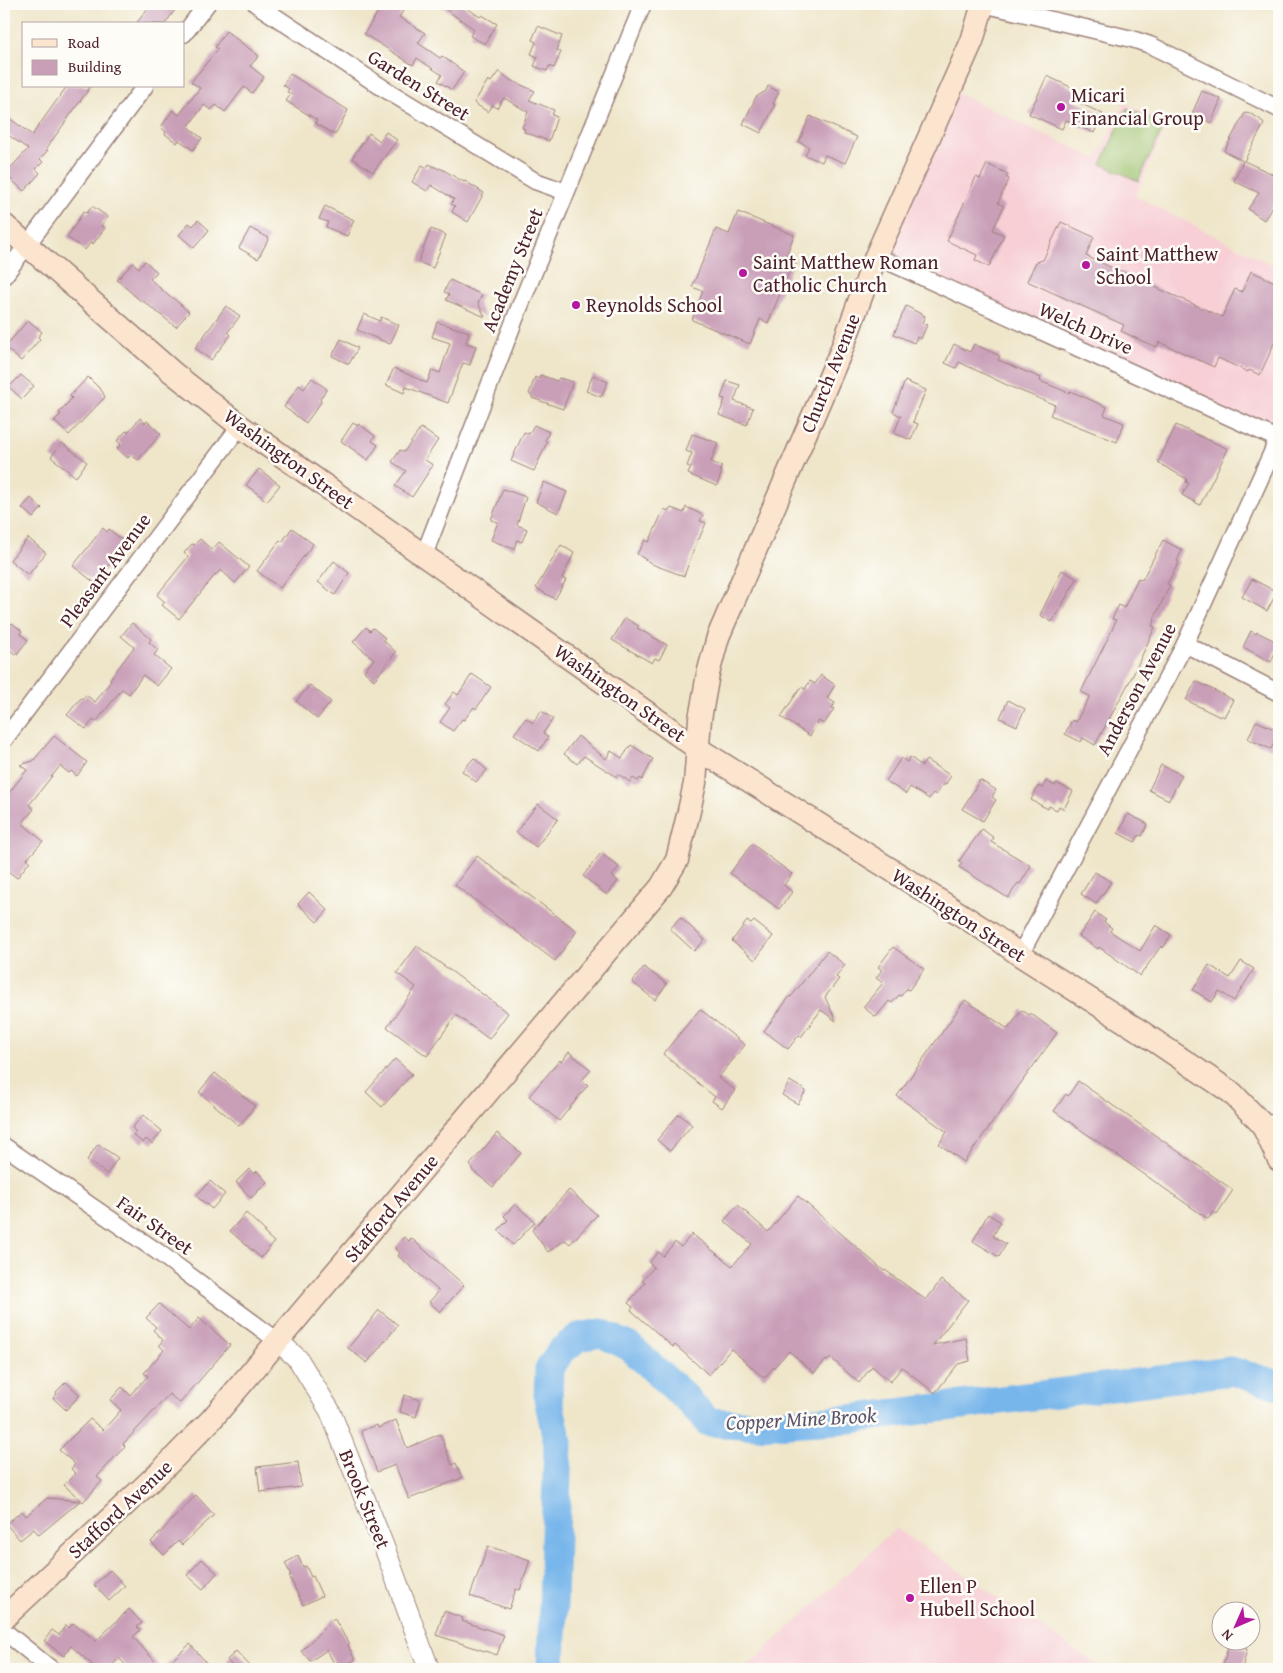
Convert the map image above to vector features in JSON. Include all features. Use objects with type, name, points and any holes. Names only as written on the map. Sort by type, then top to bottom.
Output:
[{"type":"main road","name":"Church Avenue","points":[[697,748],[708,674],[718,637],[841,351],[876,256],[968,50],[983,4]]},
{"type":"main road","name":"Washington Street","points":[[4,225],[172,372],[240,426],[697,748],[991,934],[1020,955],[1143,1033],[1232,1093],[1271,1123],[1279,1160]]},
{"type":"main road","name":"Stafford Avenue","points":[[4,1618],[176,1457],[211,1420],[661,887],[677,860],[695,783],[697,748]]},
{"type":"street","points":[[185,33],[207,4]]},
{"type":"street","name":"Garden Street","points":[[256,4],[382,88],[433,119],[535,180],[566,192]]},
{"type":"street","name":"Academy Street","points":[[424,555],[518,311],[643,4]]},
{"type":"street","points":[[983,4],[1141,42],[1195,66],[1279,110]]},
{"type":"street","points":[[4,276],[144,88]]},
{"type":"street","name":"Welch Drive","points":[[876,256],[1279,438]]},
{"type":"street","name":"Pleasant Avenue","points":[[4,740],[240,426]]},
{"type":"street","name":"Anderson Avenue","points":[[1020,955],[1185,644],[1279,438]]},
{"type":"street","points":[[1185,644],[1279,692]]},
{"type":"street","name":"Fair Street","points":[[4,1146],[158,1252],[278,1342]]},
{"type":"street","name":"Brook Street","points":[[278,1342],[298,1359],[330,1411],[386,1552],[429,1669]]},
{"type":"street","points":[[4,1632],[51,1669]]},
{"type":"shaded area","name":"Saint Matthew School","points":[[950,90],[1097,159],[1124,103],[1168,124],[1135,196],[1279,268],[1279,437],[876,256]]},
{"type":"shaded area","name":"Ellen P Hubell School","points":[[896,1528],[1102,1669],[745,1669]]},
{"type":"green space","points":[[1127,108],[1165,125],[1138,181],[1101,164]]},
{"type":"building","points":[[151,4],[179,4],[166,22],[138,22]]},
{"type":"building","points":[[383,4],[398,4],[405,8],[399,17],[425,33],[418,43],[440,58],[442,56],[464,72],[452,90],[438,81],[442,75],[417,58],[413,65],[364,34]]},
{"type":"building","points":[[438,4],[461,4],[480,17],[482,15],[497,24],[485,44],[470,36],[474,29]]},
{"type":"building","points":[[538,26],[562,36],[557,50],[561,52],[554,68],[549,66],[547,71],[534,66],[538,57],[531,54],[536,42],[532,40]]},
{"type":"building","points":[[226,31],[259,56],[250,66],[264,77],[252,93],[244,87],[225,112],[216,105],[211,110],[204,105],[188,127],[202,138],[193,150],[179,140],[177,143],[165,134],[166,132],[161,127],[173,110],[179,115],[200,88],[191,82],[218,49],[215,47]]},
{"type":"building","points":[[499,71],[510,80],[535,91],[529,100],[554,110],[552,115],[557,117],[549,141],[524,132],[525,129],[522,128],[528,112],[504,98],[497,108],[493,105],[488,112],[474,103],[488,80],[491,82]]},
{"type":"building","points":[[290,74],[348,110],[335,135],[315,123],[317,120],[286,101],[291,94],[287,92],[289,89],[283,85]]},
{"type":"building","name":"Micari Financial Group","points":[[1047,76],[1079,91],[1075,101],[1103,114],[1094,133],[1066,120],[1062,129],[1029,114]]},
{"type":"building","points":[[768,86],[779,92],[773,104],[775,105],[761,133],[743,124],[756,97],[766,91]]},
{"type":"building","points":[[66,88],[90,88],[46,149],[48,150],[40,159],[43,162],[36,169],[40,173],[24,191],[5,174],[28,149],[4,132],[4,114],[32,135]]},
{"type":"building","points":[[1202,91],[1221,99],[1211,123],[1192,114]]},
{"type":"building","points":[[1245,113],[1260,119],[1264,124],[1244,161],[1279,177],[1279,197],[1264,220],[1248,209],[1259,193],[1234,181],[1243,161],[1224,151]]},
{"type":"building","points":[[810,116],[857,137],[845,163],[825,155],[822,162],[805,155],[809,147],[799,142]]},
{"type":"building","points":[[386,132],[397,140],[373,172],[352,158],[369,133],[380,141]]},
{"type":"building","points":[[429,164],[465,181],[484,193],[468,222],[452,212],[455,206],[451,204],[454,199],[431,185],[427,191],[412,182],[422,165],[427,168]]},
{"type":"building","points":[[987,164],[1008,174],[1006,177],[1009,179],[998,203],[1004,206],[993,230],[1004,235],[989,267],[975,260],[977,255],[947,241],[976,177],[980,179]]},
{"type":"building","points":[[92,206],[108,217],[101,226],[105,228],[93,244],[91,242],[85,250],[67,237],[84,211],[87,213]]},
{"type":"building","points":[[325,206],[354,220],[347,236],[326,227],[328,222],[319,219]]},
{"type":"building","name":"Saint Matthew Roman Catholic Church","points":[[738,212],[794,235],[786,256],[794,260],[768,323],[760,319],[750,344],[692,320],[703,291],[692,287],[716,229],[729,234]]},
{"type":"building","points":[[198,220],[209,230],[194,248],[179,235],[189,223],[193,226]]},
{"type":"building","points":[[1061,222],[1094,237],[1086,256],[1222,317],[1235,289],[1242,292],[1251,271],[1279,284],[1279,332],[1260,375],[1249,370],[1248,372],[1218,358],[1214,367],[1159,342],[1157,347],[1142,341],[1121,331],[1124,325],[1027,281],[1036,262],[1043,260]]},
{"type":"building","points":[[250,228],[269,238],[258,259],[239,248]]},
{"type":"building","points":[[431,229],[446,235],[433,268],[418,262]]},
{"type":"building","points":[[145,261],[157,272],[150,279],[189,312],[176,327],[142,302],[117,280],[133,263],[139,268]]},
{"type":"building","points":[[450,280],[482,295],[478,303],[485,317],[446,300],[449,294],[444,292]]},
{"type":"building","points":[[226,306],[240,316],[228,332],[231,335],[211,360],[195,348]]},
{"type":"building","points":[[906,306],[925,316],[922,323],[927,325],[921,339],[917,337],[914,343],[894,334]]},
{"type":"building","points":[[364,314],[380,321],[381,317],[399,325],[390,344],[357,330]]},
{"type":"building","points":[[28,320],[42,332],[38,337],[40,339],[21,361],[5,347]]},
{"type":"building","points":[[437,322],[469,332],[466,343],[476,346],[470,365],[463,363],[448,403],[406,387],[404,393],[386,385],[394,368],[427,383],[432,370],[440,373],[450,343],[432,337]]},
{"type":"building","points":[[341,339],[358,348],[349,364],[332,356]]},
{"type":"building","points":[[954,344],[970,352],[974,344],[1000,356],[998,360],[1041,378],[1040,381],[1069,393],[1070,391],[1107,407],[1104,415],[1124,423],[1117,442],[1050,415],[1055,405],[1011,387],[959,362],[956,368],[945,363]]},
{"type":"building","points":[[21,375],[34,386],[22,399],[9,387]]},
{"type":"building","points":[[540,375],[557,381],[559,378],[573,382],[563,409],[532,398],[529,394],[535,377],[539,379]]},
{"type":"building","points":[[593,375],[608,382],[601,397],[586,391]]},
{"type":"building","points":[[88,377],[102,391],[105,397],[69,435],[54,421],[72,398],[70,396]]},
{"type":"building","points":[[312,378],[327,389],[320,399],[321,402],[306,423],[284,407],[299,385],[304,389]]},
{"type":"building","points":[[727,381],[740,385],[734,401],[753,408],[747,425],[719,415],[725,399],[721,398]]},
{"type":"building","points":[[905,381],[926,390],[913,422],[918,424],[911,440],[894,433],[901,416],[893,412]]},
{"type":"building","points":[[140,418],[145,423],[147,421],[161,434],[138,460],[131,455],[128,458],[117,449],[121,444],[117,441]]},
{"type":"building","points":[[353,423],[358,426],[359,424],[375,436],[372,441],[378,445],[368,460],[341,441]]},
{"type":"building","points":[[534,425],[549,432],[545,441],[547,442],[534,471],[511,461],[524,432],[529,434]]},
{"type":"building","points":[[1176,425],[1228,449],[1200,505],[1182,495],[1189,483],[1186,482],[1187,479],[1158,463]]},
{"type":"building","points":[[421,428],[438,440],[425,460],[433,465],[412,497],[395,486],[406,471],[392,462],[400,450],[404,452]]},
{"type":"building","points":[[692,434],[718,443],[711,462],[722,466],[717,486],[688,474],[691,467],[687,466],[692,453],[686,451]]},
{"type":"building","points":[[62,443],[87,462],[76,477],[51,457]]},
{"type":"building","points":[[259,469],[280,485],[267,501],[246,485]]},
{"type":"building","points":[[544,482],[567,492],[558,513],[536,502]]},
{"type":"building","points":[[503,489],[526,497],[517,525],[527,529],[522,542],[517,540],[514,549],[491,540],[498,522],[491,520]]},
{"type":"building","points":[[31,498],[42,508],[33,518],[22,508]]},
{"type":"building","points":[[686,507],[703,515],[700,521],[706,523],[684,576],[654,565],[637,554],[645,540],[649,542],[664,509],[669,511],[671,508],[684,513]]},
{"type":"building","points":[[103,528],[107,532],[109,529],[126,543],[95,583],[73,566]]},
{"type":"building","points":[[292,528],[313,544],[280,588],[257,571],[280,540],[282,542]]},
{"type":"building","points":[[28,538],[46,553],[28,575],[10,560]]},
{"type":"building","points":[[200,539],[212,550],[219,542],[249,567],[235,583],[221,570],[179,619],[162,605],[165,602],[157,595],[188,557],[184,553],[192,544],[194,545]]},
{"type":"building","points":[[1163,540],[1182,550],[1177,561],[1179,562],[1167,584],[1170,585],[1154,619],[1152,626],[1155,627],[1133,675],[1095,745],[1083,738],[1081,742],[1065,734],[1072,720],[1076,722],[1090,696],[1081,692],[1112,630],[1116,620],[1112,619],[1119,605],[1124,608],[1138,578],[1142,580]]},
{"type":"building","points":[[561,545],[574,553],[562,578],[566,580],[555,599],[536,588]]},
{"type":"building","points":[[334,561],[349,573],[335,595],[318,582]]},
{"type":"building","points":[[1062,570],[1077,579],[1052,622],[1040,615]]},
{"type":"building","points":[[1252,579],[1277,592],[1267,611],[1242,597]]},
{"type":"building","points":[[625,618],[639,626],[637,628],[667,645],[659,660],[655,658],[652,663],[612,640]]},
{"type":"building","points":[[12,623],[22,631],[20,634],[28,640],[16,655],[4,645],[4,633]]},
{"type":"building","points":[[132,623],[151,639],[149,642],[158,650],[154,655],[171,669],[157,686],[143,675],[129,694],[122,689],[96,722],[93,720],[86,729],[67,715],[81,698],[84,698],[86,695],[95,702],[111,681],[110,679],[134,647],[121,636]]},
{"type":"building","points":[[366,627],[370,631],[373,628],[385,638],[383,640],[396,652],[374,680],[364,671],[374,659],[353,642]]},
{"type":"building","points":[[1251,631],[1279,643],[1271,662],[1243,647]]},
{"type":"building","points":[[472,674],[491,687],[476,709],[474,707],[453,731],[440,722],[450,708],[445,704],[454,692],[458,695]]},
{"type":"building","points":[[821,675],[835,685],[827,698],[835,703],[832,708],[834,709],[824,724],[819,721],[810,736],[781,717],[801,687],[805,689],[810,681],[815,684]]},
{"type":"building","points":[[1196,681],[1233,700],[1224,717],[1221,715],[1220,717],[1186,700]]},
{"type":"building","points":[[310,685],[331,702],[317,719],[296,701]]},
{"type":"building","points":[[1008,700],[1025,709],[1017,726],[1000,718]]},
{"type":"building","points":[[541,711],[553,719],[543,733],[548,737],[539,751],[514,734],[526,718],[533,723]]},
{"type":"building","points":[[1256,721],[1279,731],[1271,749],[1248,739]]},
{"type":"building","points":[[54,736],[87,762],[77,776],[60,766],[29,805],[34,809],[22,823],[43,841],[27,859],[30,861],[17,878],[4,868],[4,799],[27,770],[20,765],[33,761]]},
{"type":"building","points":[[578,736],[606,759],[611,751],[622,758],[631,745],[653,759],[642,780],[640,778],[638,781],[633,778],[630,782],[618,774],[617,777],[584,756],[577,764],[564,754]]},
{"type":"building","points":[[910,757],[922,766],[926,760],[951,776],[936,795],[933,793],[929,799],[910,787],[906,794],[886,781],[901,758],[907,762]]},
{"type":"building","points":[[474,758],[487,770],[476,782],[462,771]]},
{"type":"building","points":[[1161,765],[1182,775],[1169,800],[1149,790]]},
{"type":"building","points":[[980,780],[996,790],[992,797],[996,800],[983,821],[962,809]]},
{"type":"building","points":[[1046,781],[1055,786],[1056,783],[1073,791],[1064,809],[1059,806],[1057,810],[1049,806],[1048,809],[1031,800],[1038,786],[1042,788]]},
{"type":"building","points":[[538,804],[558,819],[536,847],[516,832]]},
{"type":"building","points":[[1128,814],[1148,824],[1142,836],[1139,835],[1135,842],[1118,833]]},
{"type":"building","points":[[982,829],[994,838],[991,842],[1031,866],[1020,884],[1018,883],[1008,898],[959,867],[962,863],[959,861]]},
{"type":"building","points":[[752,844],[792,874],[784,885],[792,892],[779,909],[730,873]]},
{"type":"building","points":[[601,853],[619,867],[612,876],[618,881],[607,895],[583,876]]},
{"type":"building","points":[[477,856],[577,931],[555,961],[455,885]]},
{"type":"building","points":[[1095,872],[1111,882],[1096,904],[1081,894]]},
{"type":"building","points":[[309,892],[328,910],[317,922],[298,904]]},
{"type":"building","points":[[1095,912],[1106,920],[1104,922],[1112,928],[1110,931],[1140,951],[1156,925],[1171,935],[1140,976],[1099,947],[1098,949],[1079,936]]},
{"type":"building","points":[[680,917],[705,940],[694,951],[670,929]]},
{"type":"building","points":[[747,921],[751,924],[754,921],[773,936],[755,960],[732,941]]},
{"type":"building","points":[[417,946],[508,1013],[489,1039],[456,1015],[427,1056],[387,1027],[416,987],[397,973]]},
{"type":"building","points":[[893,947],[924,969],[909,990],[906,989],[892,1003],[889,1001],[876,1017],[863,1007],[883,983],[876,978],[882,970],[878,967]]},
{"type":"building","points":[[827,951],[845,965],[836,977],[839,979],[825,997],[836,1021],[821,1010],[801,1037],[799,1035],[788,1049],[764,1031]]},
{"type":"building","points":[[1241,961],[1254,969],[1234,1001],[1219,991],[1212,1002],[1193,990],[1209,965],[1230,978]]},
{"type":"building","points":[[644,967],[667,984],[655,1000],[632,982]]},
{"type":"building","points":[[965,1000],[1008,1029],[1022,1010],[1029,1015],[1030,1013],[1057,1033],[964,1162],[939,1144],[947,1132],[897,1096]]},
{"type":"building","points":[[700,1009],[745,1045],[718,1078],[735,1090],[722,1108],[712,1101],[715,1097],[663,1054]]},
{"type":"building","points":[[569,1052],[591,1070],[582,1080],[588,1085],[559,1121],[529,1096]]},
{"type":"building","points":[[395,1059],[412,1074],[382,1107],[366,1092]]},
{"type":"building","points":[[215,1073],[255,1106],[239,1126],[199,1092]]},
{"type":"building","points":[[790,1081],[806,1091],[798,1104],[782,1095]]},
{"type":"building","points":[[1078,1081],[1233,1190],[1217,1214],[1213,1212],[1208,1219],[1054,1111],[1066,1094],[1068,1096]]},
{"type":"building","points":[[679,1114],[692,1125],[670,1151],[657,1140]]},
{"type":"building","points":[[143,1115],[162,1131],[152,1144],[146,1139],[143,1143],[133,1135],[136,1132],[132,1128]]},
{"type":"building","points":[[497,1133],[521,1153],[493,1187],[472,1170],[473,1168],[470,1165]]},
{"type":"building","points":[[98,1144],[118,1158],[107,1174],[87,1160]]},
{"type":"building","points":[[249,1169],[254,1174],[257,1171],[267,1182],[251,1198],[236,1182]]},
{"type":"building","points":[[210,1181],[225,1194],[212,1209],[196,1196]]},
{"type":"building","points":[[569,1190],[597,1215],[570,1244],[565,1240],[548,1252],[532,1230]]},
{"type":"building","points":[[798,1196],[884,1271],[926,1300],[941,1280],[968,1300],[933,1345],[966,1338],[970,1361],[958,1364],[935,1393],[902,1367],[890,1382],[872,1366],[859,1383],[831,1358],[826,1360],[814,1373],[789,1351],[764,1378],[731,1349],[709,1375],[675,1345],[673,1347],[631,1310],[633,1307],[628,1303],[645,1283],[642,1281],[654,1267],[649,1263],[658,1252],[663,1256],[675,1242],[681,1247],[692,1234],[732,1266],[752,1244],[724,1221],[738,1205],[768,1232]]},
{"type":"building","points":[[515,1204],[535,1222],[513,1245],[498,1230],[508,1220],[504,1216]]},
{"type":"building","points":[[246,1213],[274,1242],[261,1258],[230,1231]]},
{"type":"building","points":[[988,1214],[1001,1222],[993,1236],[1006,1244],[999,1257],[973,1241]]},
{"type":"building","points":[[404,1237],[409,1241],[411,1238],[464,1285],[440,1312],[429,1302],[439,1291],[398,1256],[400,1253],[395,1248]]},
{"type":"building","points":[[159,1304],[189,1330],[199,1318],[230,1345],[180,1403],[169,1394],[123,1444],[125,1446],[97,1477],[102,1481],[83,1502],[64,1485],[76,1473],[71,1469],[75,1464],[59,1450],[90,1419],[103,1430],[121,1410],[110,1400],[122,1387],[130,1395],[148,1376],[144,1373],[164,1350],[159,1345],[163,1340],[153,1330],[156,1327],[146,1318]]},
{"type":"building","points":[[379,1310],[398,1325],[367,1363],[348,1348]]},
{"type":"building","points":[[66,1382],[80,1395],[66,1410],[53,1398]]},
{"type":"building","points":[[404,1395],[421,1400],[416,1417],[400,1412]]},
{"type":"building","points":[[396,1420],[407,1448],[440,1434],[452,1465],[456,1463],[462,1478],[409,1499],[395,1465],[377,1472],[361,1431],[377,1425],[378,1428]]},
{"type":"building","points":[[298,1462],[301,1487],[260,1492],[257,1467]]},
{"type":"building","points":[[196,1495],[214,1515],[182,1545],[178,1541],[164,1555],[151,1542]]},
{"type":"building","points":[[47,1498],[80,1501],[39,1535],[34,1529],[20,1540],[6,1524],[22,1511],[26,1516]]},
{"type":"building","points":[[488,1546],[530,1560],[520,1590],[516,1589],[509,1609],[470,1596]]},
{"type":"building","points":[[298,1556],[303,1567],[306,1566],[311,1577],[313,1576],[322,1596],[303,1605],[285,1563]]},
{"type":"building","points":[[202,1559],[217,1573],[203,1589],[187,1575]]},
{"type":"building","points":[[110,1570],[125,1586],[109,1601],[94,1585]]},
{"type":"building","points":[[129,1609],[142,1623],[137,1627],[140,1630],[133,1637],[162,1669],[129,1669],[119,1658],[109,1669],[97,1669],[71,1646],[64,1656],[44,1641],[52,1630],[59,1635],[66,1625],[69,1628],[73,1623],[96,1641]]},
{"type":"building","points":[[444,1611],[463,1618],[462,1621],[504,1635],[497,1655],[436,1635]]},
{"type":"building","points":[[334,1618],[349,1644],[355,1660],[337,1669],[327,1650],[310,1661],[301,1651]]},
{"type":"building","points":[[190,1644],[212,1669],[162,1669]]},
{"type":"building","points":[[1227,1650],[1247,1650],[1242,1669],[1222,1669]]},
{"type":"building","points":[[236,1651],[253,1669],[235,1669],[227,1660]]},
{"type":"waterway","name":"Copper Mine Brook","points":[[551,1669],[558,1443],[548,1398],[549,1369],[561,1351],[579,1337],[601,1333],[630,1347],[686,1398],[708,1422],[758,1425],[850,1419],[1231,1371],[1279,1385]]},
{"type":"place","name":"Micari Financial Group","points":[[1061,107]]},
{"type":"place","name":"Saint Matthew School","points":[[1086,265]]},
{"type":"place","name":"Saint Matthew Roman Catholic Church","points":[[743,273]]},
{"type":"place","name":"Reynolds School","points":[[576,305]]},
{"type":"place","name":"Ellen P Hubell School","points":[[910,1598]]}]
